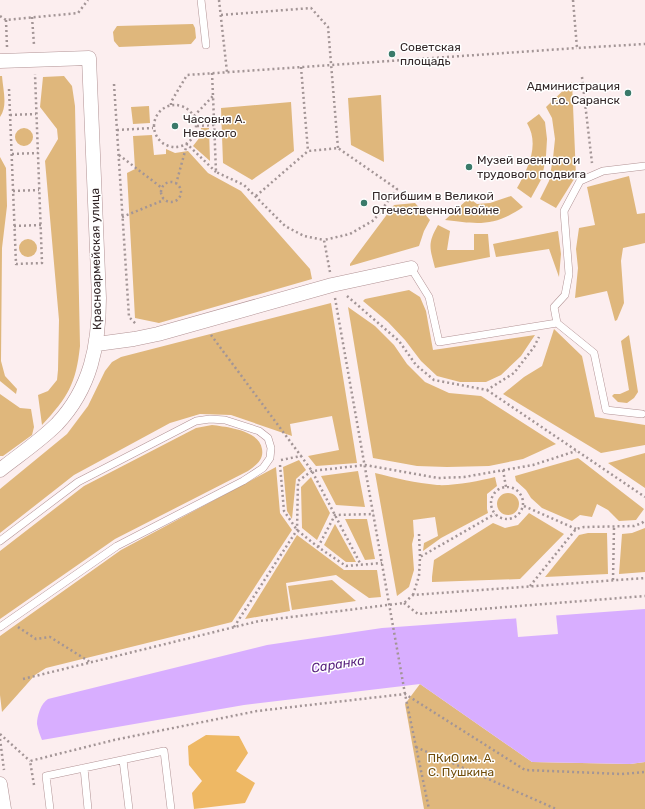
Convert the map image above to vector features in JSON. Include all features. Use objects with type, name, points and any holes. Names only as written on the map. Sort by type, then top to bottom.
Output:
[{"type":"street","name":"Красноармейская улица","points":[[0,470],[37,442],[58,423],[73,404],[83,387],[91,367],[97,344],[99,321],[89,58],[34,60]]},
{"type":"street","points":[[0,61],[34,60]]},
{"type":"street","points":[[97,344],[158,334],[332,285],[411,268]]},
{"type":"street","points":[[0,784],[4,809]]},
{"type":"lane","points":[[201,0],[206,45]]},
{"type":"lane","points":[[642,414],[606,410],[594,353],[557,323],[554,307],[565,295],[569,274],[564,211],[580,181],[603,171],[645,166]]},
{"type":"lane","points":[[411,268],[429,297],[439,342],[557,323]]},
{"type":"lane","points":[[0,541],[78,482],[196,421],[210,419],[225,420],[259,431],[268,438],[271,448],[270,458],[263,468],[243,481],[117,546],[0,627]]},
{"type":"lane","points":[[50,809],[46,776],[164,751],[171,809]]},
{"type":"lane","points":[[123,760],[129,809]]},
{"type":"lane","points":[[84,768],[88,809]]},
{"type":"path","points":[[0,16],[6,20],[78,13],[88,0]]},
{"type":"path","points":[[219,0],[227,72]]},
{"type":"path","points":[[573,0],[577,48]]},
{"type":"path","points":[[221,15],[311,8],[328,26],[338,148]]},
{"type":"path","points":[[9,88],[16,264],[42,263],[32,17]]},
{"type":"path","points":[[6,20],[7,47]]},
{"type":"path","points":[[171,105],[171,102],[187,75],[645,44]]},
{"type":"path","points":[[301,67],[308,151]]},
{"type":"path","points":[[212,73],[216,172]]},
{"type":"path","points":[[582,77],[594,175]]},
{"type":"path","points":[[114,84],[129,317],[139,326]]},
{"type":"path","points":[[194,116],[213,96]]},
{"type":"path","points":[[171,105],[178,105],[190,110],[194,116],[197,126],[192,140],[180,147],[172,148],[165,146],[159,141],[153,128],[156,116],[160,110],[171,105]]},
{"type":"path","points":[[10,115],[36,114]]},
{"type":"path","points":[[197,126],[214,125]]},
{"type":"path","points":[[117,130],[153,128]]},
{"type":"path","points":[[187,144],[216,172],[244,185],[285,226],[304,236],[324,240],[350,234],[374,220],[397,189],[338,148],[308,151],[256,196]]},
{"type":"path","points":[[176,184],[187,144]]},
{"type":"path","points":[[12,154],[38,153]]},
{"type":"path","points":[[119,154],[162,188]]},
{"type":"path","points":[[166,182],[174,182],[181,189],[180,198],[170,203],[164,200],[160,194],[162,188],[166,182]]},
{"type":"path","points":[[13,191],[39,190]]},
{"type":"path","points":[[122,217],[164,200]]},
{"type":"path","points":[[14,226],[41,225]]},
{"type":"path","points":[[324,240],[405,694],[429,809]]},
{"type":"path","points":[[207,330],[312,471],[361,565]]},
{"type":"path","points":[[486,390],[645,498]]},
{"type":"path","points":[[234,627],[297,530],[298,481],[312,471],[365,465],[438,478],[464,477],[533,465],[576,451]]},
{"type":"path","points":[[301,456],[280,460],[280,477],[284,511],[297,530],[318,547],[346,566],[382,563]]},
{"type":"path","points":[[503,470],[506,487]]},
{"type":"path","points":[[506,487],[514,488],[520,493],[523,498],[524,506],[517,517],[509,520],[501,518],[495,514],[491,502],[493,496],[498,490],[506,487]]},
{"type":"path","points":[[524,506],[576,529]]},
{"type":"path","points":[[335,515],[374,514]]},
{"type":"path","points":[[420,557],[495,514]]},
{"type":"path","points":[[318,547],[335,515]]},
{"type":"path","points":[[530,586],[576,529],[584,527],[634,526],[645,520]]},
{"type":"path","points":[[613,580],[614,527]]},
{"type":"path","points":[[23,679],[259,622],[404,603],[413,595],[419,576],[419,534]]},
{"type":"path","points":[[413,595],[645,578]]},
{"type":"path","points":[[404,603],[418,614],[645,596]]},
{"type":"path","points":[[8,621],[36,639],[50,637],[90,663]]},
{"type":"path","points":[[30,761],[114,740],[257,711],[405,694],[525,770],[622,774],[645,772]]},
{"type":"path","points":[[0,734],[30,761],[34,788]]},
{"type":"path","points":[[416,747],[556,809]]},
{"type":"green space","points":[[193,24],[196,38],[191,44],[119,47],[114,41],[113,32],[117,26]]},
{"type":"green space","points":[[0,76],[2,76],[4,92],[4,108],[0,117]]},
{"type":"green space","points":[[64,76],[72,86],[75,106],[80,346],[76,370],[69,389],[58,406],[42,425],[38,395],[48,391],[57,380],[58,370],[59,320],[45,161],[58,139],[57,129],[40,107],[43,77]]},
{"type":"green space","points":[[572,82],[576,176],[556,208],[540,199],[549,181],[555,139],[552,118],[546,107]]},
{"type":"green space","points":[[381,95],[384,162],[351,145],[348,98]]},
{"type":"green space","points":[[291,102],[294,151],[252,180],[223,163],[221,108]]},
{"type":"green space","points":[[149,106],[150,123],[133,124],[131,107]]},
{"type":"green space","points":[[539,114],[545,122],[547,139],[546,156],[542,178],[531,198],[517,188],[531,156],[531,131],[527,123]]},
{"type":"green space","points":[[24,128],[30,131],[33,137],[30,143],[24,146],[18,143],[15,137],[18,131]]},
{"type":"green space","points":[[201,128],[209,128],[210,161],[193,146],[200,137]]},
{"type":"green space","points":[[152,135],[154,155],[166,154],[166,149],[175,153],[188,151],[208,173],[241,191],[310,269],[312,279],[159,323],[135,318],[127,173],[135,169],[133,136]]},
{"type":"green space","points":[[0,157],[6,168],[7,206],[2,248],[1,361],[5,376],[17,389],[16,394],[0,381]]},
{"type":"green space","points":[[629,176],[637,214],[645,213],[645,243],[623,248],[621,261],[624,303],[617,320],[615,321],[607,291],[575,298],[578,268],[576,249],[579,228],[595,225],[587,187]]},
{"type":"green space","points":[[511,196],[523,207],[503,218],[494,221],[477,223],[445,220],[469,198],[477,204],[490,203]]},
{"type":"green space","points":[[415,203],[430,220],[424,231],[419,246],[350,266],[394,205]]},
{"type":"green space","points":[[438,225],[450,231],[447,250],[474,250],[474,234],[488,234],[490,257],[435,268],[430,246],[432,237]]},
{"type":"green space","points":[[558,231],[561,254],[559,277],[549,249],[496,257],[493,244]]},
{"type":"green space","points":[[28,239],[34,242],[37,248],[34,254],[28,257],[22,254],[19,248],[22,242]]},
{"type":"green space","points":[[409,290],[420,297],[426,311],[433,350],[535,335],[521,356],[501,375],[486,382],[460,382],[437,376],[421,361],[405,340],[388,322],[363,301],[365,299]]},
{"type":"green space","points":[[331,303],[357,463],[316,466],[308,456],[339,450],[332,416],[290,424],[292,436],[231,415],[200,414],[170,423],[74,475],[0,533],[0,489],[67,434],[88,406],[105,371],[112,362],[121,357]]},
{"type":"green space","points":[[348,307],[375,326],[394,345],[407,364],[425,382],[449,393],[481,396],[556,444],[523,459],[489,466],[417,466],[373,458]]},
{"type":"green space","points":[[554,329],[582,356],[595,417],[645,425],[645,445],[601,453],[503,394],[524,377],[542,366]]},
{"type":"green space","points":[[629,335],[638,392],[634,398],[627,403],[618,402],[612,396],[614,394],[620,394],[629,390],[621,341]]},
{"type":"green space","points":[[0,394],[20,408],[31,409],[34,427],[32,435],[3,456],[0,456]]},
{"type":"green space","points":[[212,425],[234,428],[255,438],[260,443],[262,449],[262,456],[259,462],[248,471],[115,539],[0,619],[0,551],[84,486],[196,428]]},
{"type":"green space","points":[[645,453],[645,488],[608,463]]},
{"type":"green space","points":[[578,458],[644,509],[636,520],[619,521],[608,510],[597,504],[592,517],[580,515],[572,521],[542,508],[516,481],[515,476]]},
{"type":"green space","points":[[299,460],[306,470],[296,479],[292,519],[287,511],[283,467]]},
{"type":"green space","points":[[276,467],[280,513],[292,530],[232,622],[46,668],[35,675],[2,712],[0,695],[0,636],[121,550]]},
{"type":"green space","points":[[358,471],[365,507],[336,505],[321,476]]},
{"type":"green space","points":[[375,473],[413,482],[437,485],[474,482],[495,477],[497,486],[487,494],[488,513],[441,538],[423,551],[424,543],[438,536],[435,517],[413,520],[414,536],[412,544],[414,570],[409,587],[397,596]]},
{"type":"green space","points":[[311,477],[330,513],[317,540],[302,528],[301,487]]},
{"type":"green space","points":[[508,493],[516,496],[519,504],[516,512],[508,515],[500,512],[497,504],[500,496]]},
{"type":"green space","points":[[529,513],[564,534],[520,579],[432,582],[434,560],[493,523],[505,528],[518,525]]},
{"type":"green space","points":[[345,519],[367,519],[375,559],[365,560]]},
{"type":"green space","points":[[335,524],[356,562],[346,562],[324,545]]},
{"type":"green space","points":[[645,528],[645,572],[619,574],[622,534],[632,533]]},
{"type":"green space","points":[[588,533],[607,533],[608,574],[545,577],[579,535]]},
{"type":"green space","points":[[297,535],[344,570],[377,570],[381,597],[369,598],[336,575],[286,583],[290,611],[245,619]]},
{"type":"green space","points":[[332,580],[356,601],[292,610],[288,586]]},
{"type":"green space","name":"ПКиО им. А. С. Пушкина","points":[[420,684],[532,762],[630,764],[645,762],[645,809],[424,809],[405,704]]},
{"type":"shaded area","points":[[206,735],[239,736],[248,753],[236,771],[255,783],[245,803],[194,809],[192,793],[202,781],[189,765],[188,746]]},
{"type":"water","name":"Саранка","points":[[645,609],[645,762],[630,764],[532,762],[420,684],[244,705],[42,740],[37,726],[40,710],[43,703],[48,699],[267,645],[382,628]]},
{"type":"pier","points":[[556,614],[558,634],[518,637],[516,617]]},
{"type":"place","name":"Советская площадь","points":[[392,54]]},
{"type":"place","name":"Администрация г.о. Саранск","points":[[628,93]]},
{"type":"place","name":"Часовня А. Невского","points":[[175,126]]},
{"type":"place","name":"Музей военного и трудового подвига","points":[[469,167]]},
{"type":"place","name":"Погибшим в Великой Отечественной войне","points":[[364,203]]}]
